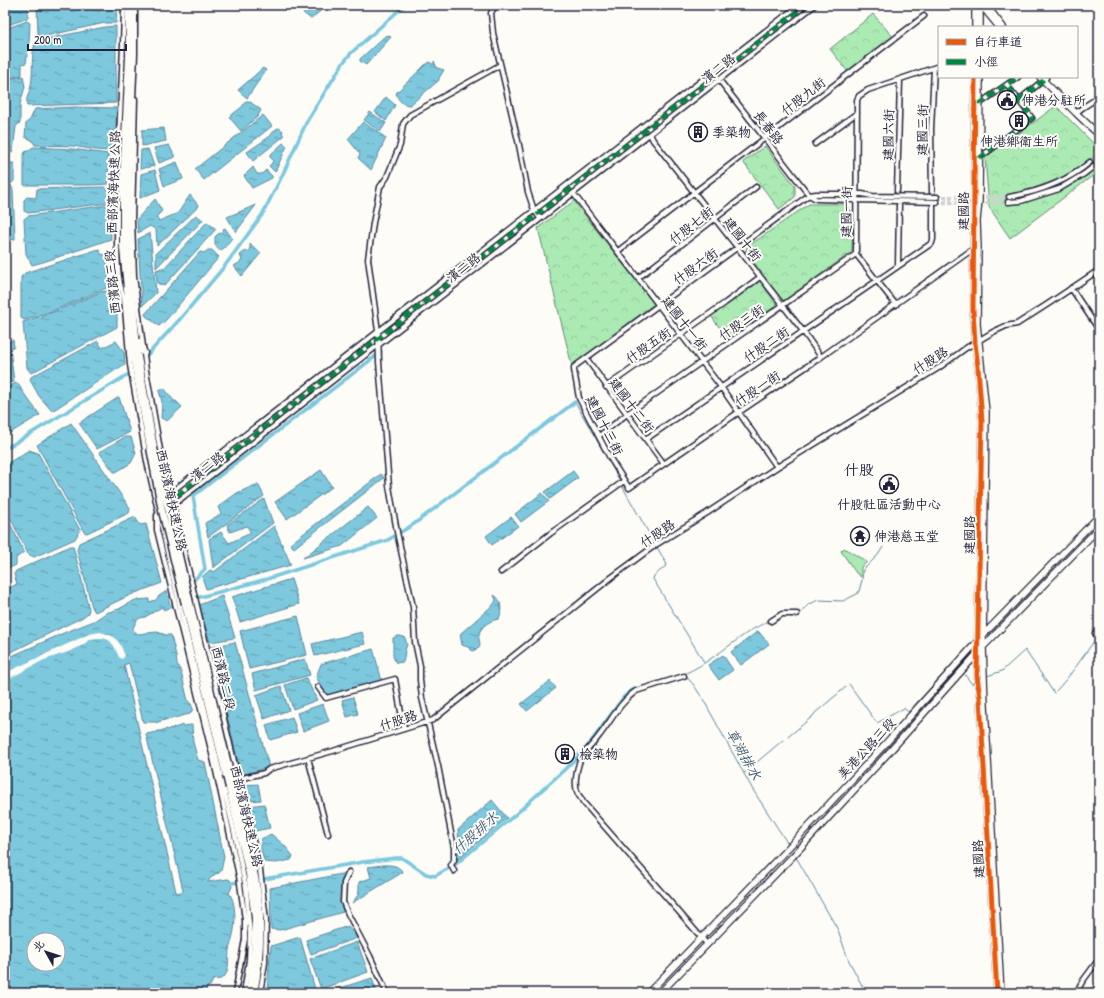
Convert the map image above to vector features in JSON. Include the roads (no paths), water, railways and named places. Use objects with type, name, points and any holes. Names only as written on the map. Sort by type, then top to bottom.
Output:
[{"type":"highway","name":"西部濱海快速公路","points":[[129,5],[129,56],[123,188],[123,248],[139,375],[162,510],[228,774],[249,874],[254,887],[260,917],[260,950],[254,993]]},
{"type":"highway","name":"西部濱海快速公路","points":[[134,5],[134,54],[128,186],[128,230],[130,273],[133,283],[139,344],[137,359]]},
{"type":"highway","points":[[123,248],[121,258],[124,298]]},
{"type":"highway","name":"西部濱海快速公路","points":[[249,993],[255,940],[254,887]]},
{"type":"main road","points":[[975,5],[975,26]]},
{"type":"main road","points":[[980,5],[980,26]]},
{"type":"main road","points":[[980,5],[998,26]]},
{"type":"main road","points":[[986,5],[1002,26]]},
{"type":"main road","name":"建國路","points":[[975,78],[973,310],[986,412],[977,676],[980,698],[997,993]]},
{"type":"main road","name":"建國路","points":[[977,342],[977,221],[979,200],[980,78]]},
{"type":"main road","points":[[1044,78],[1065,98],[1099,135]]},
{"type":"main road","points":[[1077,112],[1099,130]]},
{"type":"main road","name":"建國路","points":[[982,509],[985,713],[1001,993]]},
{"type":"main road","name":"美港公路三段","points":[[648,993],[788,848],[983,635],[1099,516]]},
{"type":"main road","name":"美港公路三段","points":[[660,993],[798,850],[892,749],[983,647],[1099,528]]},
{"type":"street","name":"西濱路三段","points":[[124,5],[117,184],[118,265],[121,290],[137,359]]},
{"type":"street","name":"西濱路三段","points":[[137,5],[132,220],[137,359]]},
{"type":"street","points":[[498,5],[491,13],[493,33],[519,145],[528,192],[534,210],[540,219]]},
{"type":"street","name":"濱二路","points":[[157,509],[170,492],[798,5]]},
{"type":"street","name":"濱二路","points":[[157,509],[173,504],[815,5]]},
{"type":"street","name":"什股九街","points":[[618,251],[924,16]]},
{"type":"street","points":[[454,871],[451,865],[454,860],[454,848],[438,766],[422,698],[420,666],[415,642],[412,607],[389,486],[378,331],[368,259],[380,187],[387,177],[400,145],[403,124],[410,115],[500,65]]},
{"type":"street","name":"建國一街","points":[[896,305],[856,254],[856,106],[859,96],[868,90],[938,66]]},
{"type":"street","name":"建國三街","points":[[932,192],[931,129],[934,68]]},
{"type":"street","name":"長春路","points":[[713,72],[809,195]]},
{"type":"street","points":[[979,104],[1017,78]]},
{"type":"street","points":[[1019,100],[1044,78]]},
{"type":"street","name":"建國六街","points":[[897,191],[900,80]]},
{"type":"street","points":[[979,158],[1032,118],[1007,85]]},
{"type":"street","points":[[1077,112],[1099,97]]},
{"type":"street","points":[[815,144],[857,113]]},
{"type":"street","name":"建國十街","points":[[650,134],[653,140],[803,331],[821,357]]},
{"type":"street","points":[[1008,197],[1027,194],[1063,181],[1085,167],[1090,162]]},
{"type":"street","points":[[1008,202],[1021,201],[1059,189],[1093,167]]},
{"type":"street","name":"什股七街","points":[[638,278],[756,187]]},
{"type":"street","name":"建國十一街","points":[[573,193],[722,387],[777,466]]},
{"type":"street","points":[[809,195],[862,194],[872,196],[937,197]]},
{"type":"street","points":[[809,195],[816,199],[935,204],[932,242],[898,265]]},
{"type":"street","name":"什股六街","points":[[574,367],[809,195]]},
{"type":"street","points":[[898,265],[899,204]]},
{"type":"street","points":[[896,305],[973,249]]},
{"type":"street","name":"什股三街","points":[[599,436],[627,414],[856,254]]},
{"type":"street","name":"什股二街","points":[[646,439],[898,265]]},
{"type":"street","name":"什股路","points":[[221,784],[264,773],[269,769],[433,720],[600,586],[652,548],[777,466],[940,367],[992,332],[1006,326],[1017,324],[1099,270]]},
{"type":"street","name":"什股五街","points":[[606,387],[760,277]]},
{"type":"street","points":[[1072,288],[1099,330]]},
{"type":"street","name":"什股一街","points":[[629,488],[896,305]]},
{"type":"street","name":"建國十二街","points":[[586,358],[664,464]]},
{"type":"street","points":[[137,359],[139,375]]},
{"type":"street","name":"建國十三街","points":[[574,367],[579,398],[629,488]]},
{"type":"street","name":"西濱路二段","points":[[139,375],[161,455],[189,575],[185,605]]},
{"type":"street","name":"西濱路二段","points":[[139,375],[147,462],[172,582],[185,605],[238,779],[249,874],[266,920],[265,963],[260,993]]},
{"type":"street","points":[[501,572],[551,533],[624,481]]},
{"type":"street","points":[[185,605],[221,784],[249,874],[241,890],[245,920],[245,939],[235,993]]},
{"type":"street","points":[[771,621],[782,614],[797,614]]},
{"type":"street","points":[[1095,633],[1099,639]]},
{"type":"street","points":[[684,676],[636,691],[630,695],[581,758],[577,770],[576,787],[583,802],[707,944]]},
{"type":"street","points":[[318,687],[326,698],[395,679],[404,729]]},
{"type":"street","points":[[308,758],[328,834]]},
{"type":"street","points":[[349,872],[344,883],[343,902],[387,993]]},
{"type":"street","name":"西濱路二段","points":[[244,993],[249,960],[254,887]]},
{"type":"street","points":[[1076,993],[1099,959]]},
{"type":"water","points":[[5,5],[28,5],[28,18],[5,26]]},
{"type":"water","points":[[37,5],[117,5],[116,23],[105,23],[41,37],[38,35]]},
{"type":"water","points":[[307,5],[327,5],[311,19],[302,12]]},
{"type":"water","points":[[27,21],[30,23],[29,43],[26,63],[22,64],[22,75],[5,79],[5,29]]},
{"type":"water","points":[[116,26],[116,103],[27,106],[32,79],[33,52],[36,41]]},
{"type":"water","points":[[386,35],[391,37],[366,65],[360,61],[360,59]]},
{"type":"water","points":[[434,61],[437,68],[444,70],[439,80],[410,105],[401,102],[396,93],[425,65],[430,62],[434,64]]},
{"type":"water","points":[[263,68],[266,70],[247,98],[238,90]]},
{"type":"water","points":[[23,76],[25,87],[20,104],[20,123],[16,126],[13,152],[5,151],[5,80]]},
{"type":"water","points":[[386,97],[395,105],[386,121],[375,112]]},
{"type":"water","points":[[246,101],[249,101],[261,110],[258,116],[241,131],[229,117],[242,107]]},
{"type":"water","points":[[74,107],[117,108],[115,145],[110,146],[108,151],[73,146],[35,145],[32,140],[25,137],[26,123],[30,120],[35,109]]},
{"type":"water","points":[[370,112],[386,123],[380,132],[364,120]]},
{"type":"water","points":[[263,115],[272,126],[204,180],[195,169]]},
{"type":"water","points":[[363,122],[386,138],[371,170],[358,158],[360,154],[348,139]]},
{"type":"water","points":[[164,128],[166,141],[142,146],[142,130]]},
{"type":"water","points":[[279,128],[283,131],[282,133],[284,136],[253,161],[247,152]]},
{"type":"water","points":[[283,143],[287,146],[275,172],[269,166],[273,160],[269,156]]},
{"type":"water","points":[[169,145],[175,157],[159,163],[154,148]]},
{"type":"water","points":[[33,147],[72,149],[108,154],[109,184],[24,185],[24,155],[25,152]]},
{"type":"water","points":[[148,149],[154,166],[140,169],[141,150]]},
{"type":"water","points":[[5,155],[6,163],[14,163],[14,181],[12,183],[5,184]]},
{"type":"water","points":[[177,162],[183,179],[164,186],[159,169]]},
{"type":"water","points":[[253,167],[257,174],[262,174],[266,170],[272,178],[252,188],[244,176]]},
{"type":"water","points":[[155,170],[160,190],[140,198],[141,174]]},
{"type":"water","points":[[11,185],[13,190],[15,239],[8,241],[8,249],[5,249],[5,186]]},
{"type":"water","points":[[104,187],[108,189],[108,203],[28,213],[24,211],[24,200],[27,197],[36,198],[37,189]]},
{"type":"water","points":[[190,195],[199,206],[157,246],[156,230],[150,226],[138,233],[137,219],[155,199],[162,211],[156,217],[159,221],[178,213]]},
{"type":"water","points":[[107,205],[109,206],[111,239],[32,265],[26,254],[24,219],[28,216]]},
{"type":"water","points":[[256,205],[236,232],[227,217]]},
{"type":"water","points":[[196,215],[203,220],[156,268],[156,253]]},
{"type":"water","points":[[207,222],[216,229],[164,286],[157,283],[156,270],[165,267]]},
{"type":"water","points":[[225,228],[232,238],[220,251],[215,245],[215,237],[224,232],[223,229]]},
{"type":"water","points":[[150,233],[156,293],[142,306],[138,239]]},
{"type":"water","points":[[250,244],[261,253],[242,276],[234,266],[242,260],[240,255],[249,251]]},
{"type":"water","points":[[99,249],[101,254],[107,255],[109,287],[52,311],[24,320],[21,318],[21,277],[25,273]]},
{"type":"water","points":[[208,250],[212,250],[219,257],[166,320],[159,326],[146,316],[145,314],[200,252],[204,253]]},
{"type":"water","points":[[107,291],[117,315],[117,327],[31,373],[27,368],[23,322]]},
{"type":"water","points":[[13,340],[14,347],[10,348],[14,382],[5,386],[5,343]]},
{"type":"water","points":[[98,341],[102,348],[116,341],[124,352],[125,364],[52,411],[39,396],[30,380],[31,377]]},
{"type":"water","points":[[16,383],[19,384],[22,391],[40,415],[5,436],[5,389]]},
{"type":"water","points":[[164,388],[174,401],[182,407],[167,421],[161,418],[162,402],[159,391]]},
{"type":"water","points":[[119,397],[130,432],[97,449],[79,423]]},
{"type":"water","points":[[71,423],[130,508],[129,513],[87,533],[84,532],[37,445]]},
{"type":"water","points":[[125,437],[131,437],[136,453],[131,463],[114,472],[99,452]]},
{"type":"water","points":[[29,450],[38,453],[80,530],[75,539],[34,557],[28,554],[5,507],[5,465]]},
{"type":"water","points":[[321,470],[332,487],[287,519],[275,502]]},
{"type":"water","points":[[573,471],[578,478],[550,499],[545,492]]},
{"type":"water","points":[[381,474],[384,478],[294,548],[290,544]]},
{"type":"water","points":[[258,484],[264,496],[208,537],[205,523],[221,514],[218,507],[237,493]]},
{"type":"water","points":[[542,493],[549,501],[521,522],[515,514]]},
{"type":"water","points":[[264,499],[273,523],[213,568],[209,539],[221,532],[229,543],[251,533],[247,526],[230,532],[227,525]]},
{"type":"water","points":[[368,507],[377,518],[342,546],[303,558]]},
{"type":"water","points":[[5,513],[24,552],[16,558],[16,565],[5,570]]},
{"type":"water","points":[[135,517],[140,525],[146,524],[162,583],[130,595],[95,612],[92,607],[77,550],[79,543]]},
{"type":"water","points":[[511,517],[518,526],[492,545],[486,536]]},
{"type":"water","points":[[274,526],[291,565],[206,589],[202,577],[210,570],[214,572]]},
{"type":"water","points":[[70,546],[73,546],[89,609],[88,613],[83,617],[7,654],[5,652],[5,590],[17,584],[14,574],[16,571]]},
{"type":"water","points":[[291,579],[299,604],[240,622],[232,597]]},
{"type":"water","points":[[167,591],[170,607],[164,610],[162,607],[145,617],[140,618],[137,620],[133,630],[138,634],[157,632],[171,635],[177,664],[181,672],[188,701],[193,709],[190,714],[168,720],[166,719],[160,722],[158,721],[157,723],[143,722],[129,663],[124,665],[176,892],[178,893],[183,890],[146,734],[162,730],[164,731],[166,729],[168,730],[170,728],[173,729],[173,727],[176,728],[181,725],[192,725],[193,742],[198,760],[205,762],[224,857],[221,871],[215,874],[208,882],[230,880],[232,887],[229,893],[233,901],[235,913],[235,925],[229,950],[226,974],[223,978],[213,980],[210,986],[207,987],[205,993],[5,993],[5,659],[94,621],[106,613],[119,609],[135,600],[149,599],[149,602],[156,600]]},
{"type":"water","points":[[494,595],[499,599],[501,606],[499,619],[489,622],[481,629],[479,636],[480,645],[473,651],[462,645],[460,634],[494,604],[496,600]]},
{"type":"water","points":[[222,596],[235,638],[210,642],[199,605]]},
{"type":"water","points":[[298,616],[307,655],[249,669],[240,631]]},
{"type":"water","points":[[758,631],[769,644],[741,665],[731,652]]},
{"type":"water","points":[[362,632],[365,644],[315,656],[312,644]]},
{"type":"water","points":[[398,636],[405,638],[407,645],[403,662],[396,663],[393,656],[393,638]]},
{"type":"water","points":[[235,642],[269,767],[241,775],[211,647]]},
{"type":"water","points":[[373,649],[382,681],[327,696],[316,677],[321,664]]},
{"type":"water","points":[[723,655],[733,670],[719,680],[708,665]]},
{"type":"water","points":[[305,659],[310,675],[256,690],[252,674]]},
{"type":"water","points":[[306,678],[317,700],[293,709],[285,685]]},
{"type":"water","points":[[550,681],[556,688],[527,711],[521,704]]},
{"type":"water","points":[[281,686],[289,710],[264,719],[256,695]]},
{"type":"water","points":[[353,697],[358,714],[347,717],[342,700]]},
{"type":"water","points":[[323,704],[329,721],[303,731],[297,713]]},
{"type":"water","points":[[292,717],[297,732],[270,740],[266,725]]},
{"type":"water","points":[[258,784],[261,800],[248,801],[244,785]]},
{"type":"water","points":[[492,800],[507,818],[456,861],[459,846],[458,830]]},
{"type":"water","points":[[264,804],[270,828],[255,831],[249,806]]},
{"type":"water","points":[[271,834],[285,846],[293,856],[291,860],[276,863],[264,862],[261,849],[261,839]]},
{"type":"water","points":[[382,865],[396,866],[403,872],[352,903],[358,893],[359,882],[371,878],[368,867]]},
{"type":"water","points":[[346,873],[340,892],[343,912],[280,930],[271,929],[270,888]]},
{"type":"water","points":[[348,926],[357,938],[311,954],[306,940]]},
{"type":"water","points":[[300,937],[315,989],[301,993],[268,993],[271,946]]},
{"type":"water","points":[[357,942],[368,972],[321,989],[310,959]]},
{"type":"water","points":[[372,978],[376,990],[365,993],[324,993]]},
{"type":"waterway","points":[[139,364],[224,267],[262,215],[307,121],[343,63],[351,53],[405,5]]},
{"type":"waterway","points":[[191,583],[205,569],[193,496],[381,352]]},
{"type":"waterway","points":[[5,449],[132,371]]},
{"type":"waterway","points":[[575,402],[620,481]]},
{"type":"waterway","points":[[193,599],[267,579],[388,540],[414,524],[575,402]]},
{"type":"waterway","points":[[621,484],[655,544]]},
{"type":"waterway","points":[[657,547],[667,565],[654,576],[653,579],[704,662]]},
{"type":"waterway","points":[[788,616],[796,618],[808,605],[818,600],[843,601],[857,594],[862,580],[863,570],[878,555],[883,547]]},
{"type":"waterway","points":[[168,598],[179,591]]},
{"type":"waterway","points":[[170,606],[177,604]]},
{"type":"waterway","name":"草湖排水","points":[[769,621],[750,631],[709,660],[684,674],[703,699],[753,790],[788,844]]},
{"type":"waterway","points":[[1056,691],[1072,672],[1096,638]]},
{"type":"waterway","points":[[987,676],[1002,671],[1025,650],[1054,693]]},
{"type":"waterway","points":[[849,684],[877,723],[904,708],[908,712],[954,663]]},
{"type":"waterway","points":[[965,675],[972,684],[975,682]]},
{"type":"waterway","points":[[788,737],[846,687]]},
{"type":"waterway","name":"什股排水","points":[[258,880],[363,862],[396,858],[402,858],[426,874],[435,876],[456,864],[516,814],[564,770],[587,747],[623,698],[630,691],[639,688]]},
{"type":"waterway","points":[[744,773],[783,740]]},
{"type":"waterway","name":"草湖排水","points":[[796,857],[838,930],[848,959],[866,993]]},
{"type":"waterway","name":"什股排水","points":[[231,883],[242,882]]},
{"type":"waterway","points":[[1083,993],[1099,983]]},
{"type":"tunnel","points":[[1090,162],[1099,155]]},
{"type":"tunnel","points":[[1093,167],[1099,162]]},
{"type":"tunnel","points":[[937,197],[1009,197]]},
{"type":"tunnel","points":[[937,202],[1008,202]]},
{"type":"place","name":"伸港分駐所","points":[[1007,100]]},
{"type":"place","name":"伸港鄉衛生所","points":[[1019,121]]},
{"type":"place","name":"季築物","points":[[698,132]]},
{"type":"place","name":"什股社區活動中心","points":[[889,484]]},
{"type":"place","name":"伸港慈玉堂","points":[[860,536]]},
{"type":"place","name":"檢築物","points":[[565,754]]},
{"type":"district","name":"什股","points":[[859,470]]}]
